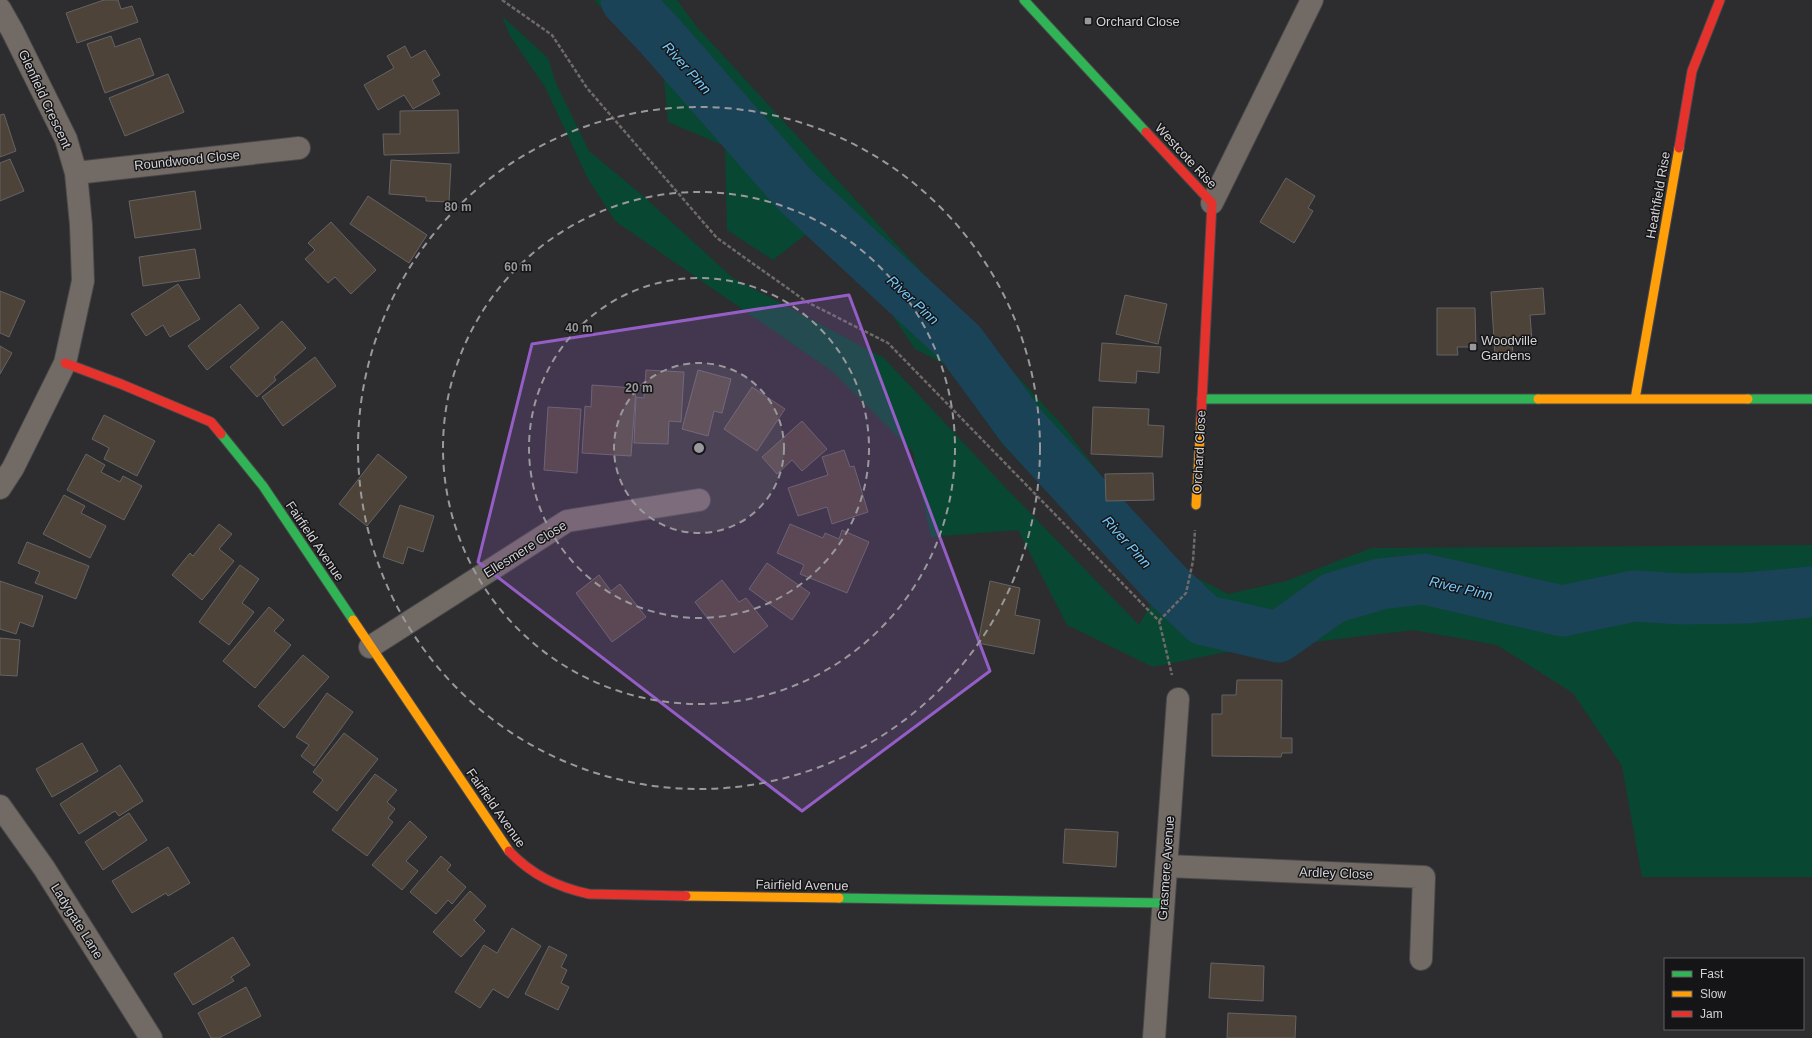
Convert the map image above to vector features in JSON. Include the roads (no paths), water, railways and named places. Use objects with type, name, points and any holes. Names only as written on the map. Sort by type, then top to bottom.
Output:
[{"type":"street","name":"Westcote Rise","points":[[1024,0],[1212,203],[1202,399]]},
{"type":"street","points":[[1212,203],[1312,0]]},
{"type":"street","name":"Heathfield Rise","points":[[1635,399],[1692,71],[1720,0]]},
{"type":"street","name":"Glenfield Crescent","points":[[0,9],[14,32],[66,139],[76,173],[81,225],[83,281],[65,363],[13,468],[0,488]]},
{"type":"street","name":"Roundwood Close","points":[[76,173],[299,148]]},
{"type":"street","name":"Fairfield Avenue","points":[[65,363],[121,384],[211,422],[263,486],[505,847],[519,862],[535,875],[553,884],[571,891],[608,895],[1164,904]]},
{"type":"street","points":[[1202,399],[1812,400]]},
{"type":"street","name":"Orchard Close","points":[[1196,505],[1202,399]]},
{"type":"street","name":"Ellesmere Close","points":[[370,647],[567,521],[699,500]]},
{"type":"street","name":"Grasmere Avenue","points":[[1154,1038],[1178,699]]},
{"type":"street","name":"Ladygate Lane","points":[[0,806],[44,868],[151,1038]]},
{"type":"street","name":"Ardley Close","points":[[1167,866],[1424,877],[1420,959]]},
{"type":"waterway","name":"River Pinn","points":[[626,0],[661,37],[795,190],[961,344],[1022,427],[1166,584],[1204,620],[1278,637],[1333,598],[1380,584],[1424,579],[1562,611],[1634,596],[1681,599],[1746,598],[1812,592]]},
{"type":"place","name":"Orchard Close","points":[[1088,21]]},
{"type":"place","name":"Woodville Gardens","points":[[1473,347]]}]
